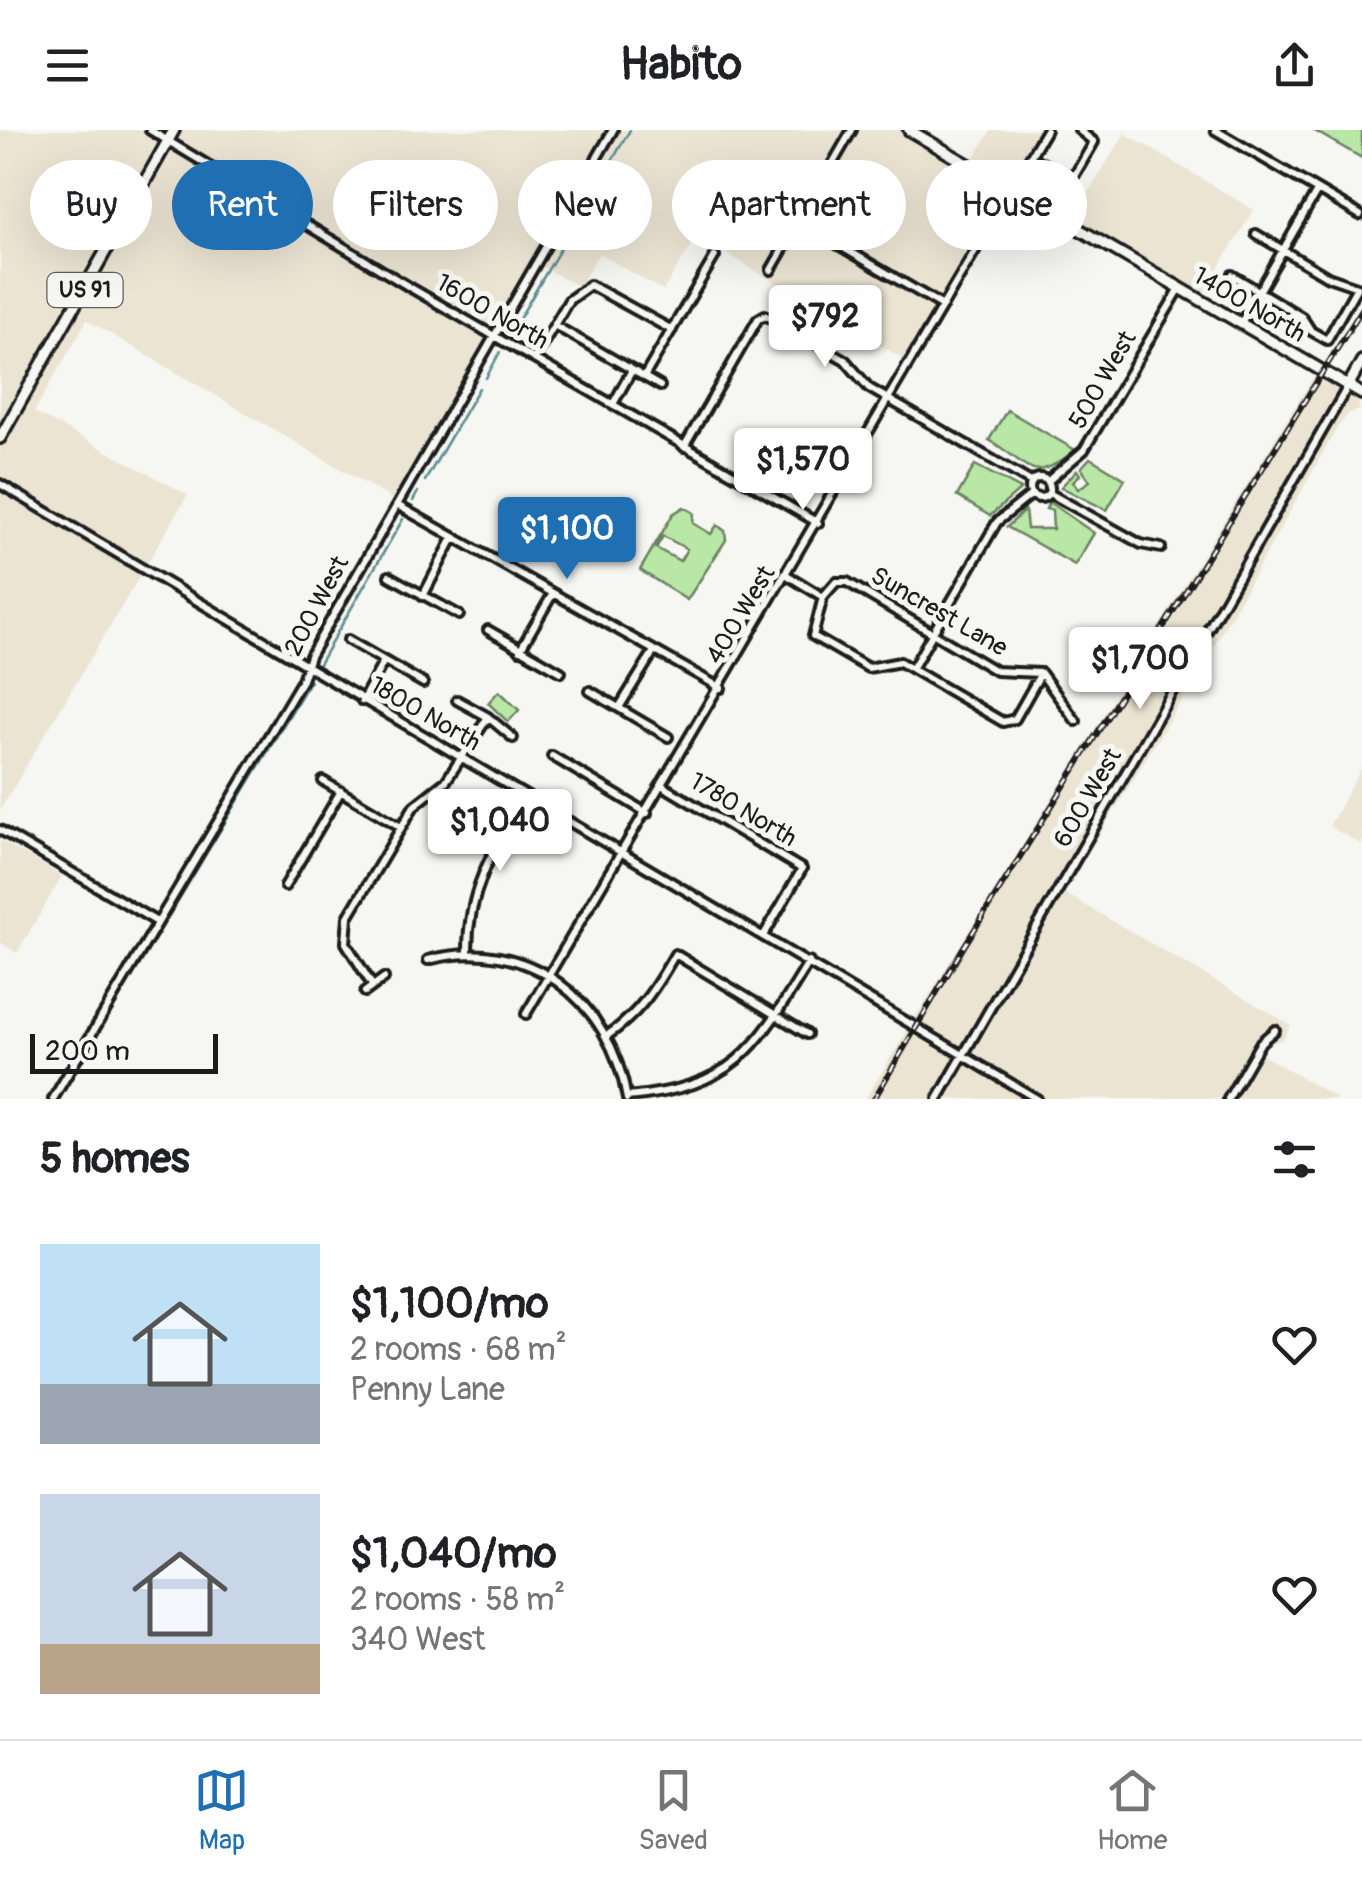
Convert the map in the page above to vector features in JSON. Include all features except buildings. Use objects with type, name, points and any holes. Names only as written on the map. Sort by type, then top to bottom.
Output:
[{"type":"main road","name":"US 91","points":[[0,438],[174,130]]},
{"type":"main road","name":"1400 North","points":[[908,130],[960,160]]},
{"type":"main road","name":"1400 North","points":[[1087,234],[1362,394]]},
{"type":"main road","name":"600 West","points":[[1348,386],[1362,361]]},
{"type":"street","name":"1600 North","points":[[150,130],[494,337],[818,522]]},
{"type":"street","name":"200 West","points":[[53,1099],[302,680],[305,667],[396,505],[613,130]]},
{"type":"street","points":[[835,160],[852,130]]},
{"type":"street","name":"400 West","points":[[1028,160],[1046,130]]},
{"type":"street","points":[[1030,157],[1073,178],[1094,142],[1079,130]]},
{"type":"street","points":[[1215,130],[1360,215]]},
{"type":"street","points":[[1240,324],[1317,190]]},
{"type":"street","points":[[1232,275],[1302,317],[1311,331],[1327,340],[1356,287],[1328,276],[1256,234]]},
{"type":"street","points":[[771,270],[783,250]]},
{"type":"street","points":[[847,250],[942,306]]},
{"type":"street","name":"400 West","points":[[526,1014],[788,575],[975,250]]},
{"type":"street","points":[[644,377],[715,256]]},
{"type":"street","points":[[534,359],[572,297],[594,285],[672,330]]},
{"type":"street","name":"500 West","points":[[1048,481],[1084,450],[1180,288]]},
{"type":"street","points":[[684,446],[758,318],[764,315],[845,360],[862,382],[889,400],[1031,482]]},
{"type":"street","points":[[554,325],[660,386]]},
{"type":"street","points":[[613,404],[632,370]]},
{"type":"street","name":"600 West","points":[[938,1099],[1348,386]]},
{"type":"street","points":[[1031,482],[1040,477],[1048,481],[1049,493]]},
{"type":"street","points":[[1031,482],[1032,494]]},
{"type":"street","name":"1800 North","points":[[0,484],[1037,1099]]},
{"type":"street","points":[[1032,494],[1040,498],[1049,493]]},
{"type":"street","points":[[1049,493],[1141,544],[1161,548]]},
{"type":"street","points":[[912,670],[998,522],[1032,494]]},
{"type":"street","points":[[396,505],[721,688]]},
{"type":"street","points":[[423,596],[453,538]]},
{"type":"street","points":[[788,575],[824,596],[813,630],[817,640],[868,668],[892,662],[1010,723],[1042,673],[1076,722]]},
{"type":"street","points":[[388,576],[459,615]]},
{"type":"street","name":"Suncrest Lane","points":[[824,596],[836,582],[847,582],[996,671],[1042,673]]},
{"type":"street","points":[[520,650],[552,595]]},
{"type":"street","points":[[488,630],[561,672]]},
{"type":"street","points":[[348,640],[423,683]]},
{"type":"street","points":[[620,706],[654,650]]},
{"type":"street","points":[[362,701],[384,661]]},
{"type":"street","points":[[590,691],[668,737]]},
{"type":"street","points":[[457,700],[488,717],[513,738]]},
{"type":"street","points":[[372,985],[352,958],[344,930],[414,806],[446,781],[488,717]]},
{"type":"street","points":[[552,756],[647,813]]},
{"type":"street","points":[[323,781],[401,827]]},
{"type":"street","name":"1780 North","points":[[663,786],[802,868],[764,935]]},
{"type":"street","points":[[285,886],[340,791]]},
{"type":"street","points":[[468,953],[467,916],[474,887],[525,796]]},
{"type":"street","points":[[0,830],[158,922]]},
{"type":"street","points":[[428,960],[468,953],[524,962],[549,976],[590,1008],[608,1035],[627,1098],[689,1088],[743,1057],[776,1016],[809,962]]},
{"type":"street","points":[[608,1035],[632,1019],[650,998],[675,954],[808,1034]]},
{"type":"street","points":[[365,992],[384,978]]},
{"type":"street","points":[[1228,1099],[1261,1042],[1275,1030]]},
{"type":"shaded area","points":[[0,130],[923,130],[973,160],[926,160],[926,250],[980,250],[915,366],[720,250],[906,250],[906,160],[672,160],[672,250],[688,250],[663,291],[599,253],[579,287],[543,267],[402,505],[87,320],[34,412],[188,495],[0,810]]},
{"type":"shaded area","points":[[991,130],[1038,130],[1021,160],[973,160]]},
{"type":"shaded area","points":[[1125,133],[1254,210],[1196,305],[1087,243],[1087,194]]},
{"type":"shaded area","points":[[1315,375],[1358,400],[1360,410],[1348,414],[1337,428],[1210,653],[1064,893],[1291,1025],[1282,1040],[1265,1045],[1261,1054],[1338,1099],[865,1099]]},
{"type":"shaded area","points":[[1362,767],[1362,845],[1329,826]]},
{"type":"shaded area","points":[[0,840],[62,876],[17,953],[0,942]]},
{"type":"green space","points":[[1313,130],[1362,130],[1362,158]]},
{"type":"green space","points":[[1007,410],[1075,450],[1049,468],[1039,470],[1023,464],[989,440]]},
{"type":"green space","points":[[1090,458],[1125,479],[1107,510],[1061,487],[1077,470],[1080,475],[1073,481],[1078,489],[1090,481],[1081,468]]},
{"type":"green space","points":[[975,465],[1021,489],[990,516],[957,496]]},
{"type":"green space","points":[[1049,502],[1094,533],[1075,565],[1007,527],[1025,510],[1027,529],[1053,529],[1052,510],[1046,509]]},
{"type":"green space","points":[[684,507],[694,513],[693,523],[711,534],[717,525],[725,531],[726,540],[687,600],[640,570],[673,514]],"holes":[[[663,536],[687,549],[680,561],[656,548]]]},
{"type":"green space","points":[[499,691],[519,710],[508,722],[488,703]]},
{"type":"waterway","points":[[512,331],[630,130]]},
{"type":"waterway","points":[[486,378],[500,352]]},
{"type":"waterway","points":[[425,481],[479,388]]},
{"type":"waterway","points":[[413,501],[418,492]]},
{"type":"waterway","points":[[319,664],[403,519]]},
{"type":"waterway","points":[[59,1099],[310,681]]},
{"type":"railway","points":[[874,1099],[963,948],[1362,309]]}]
